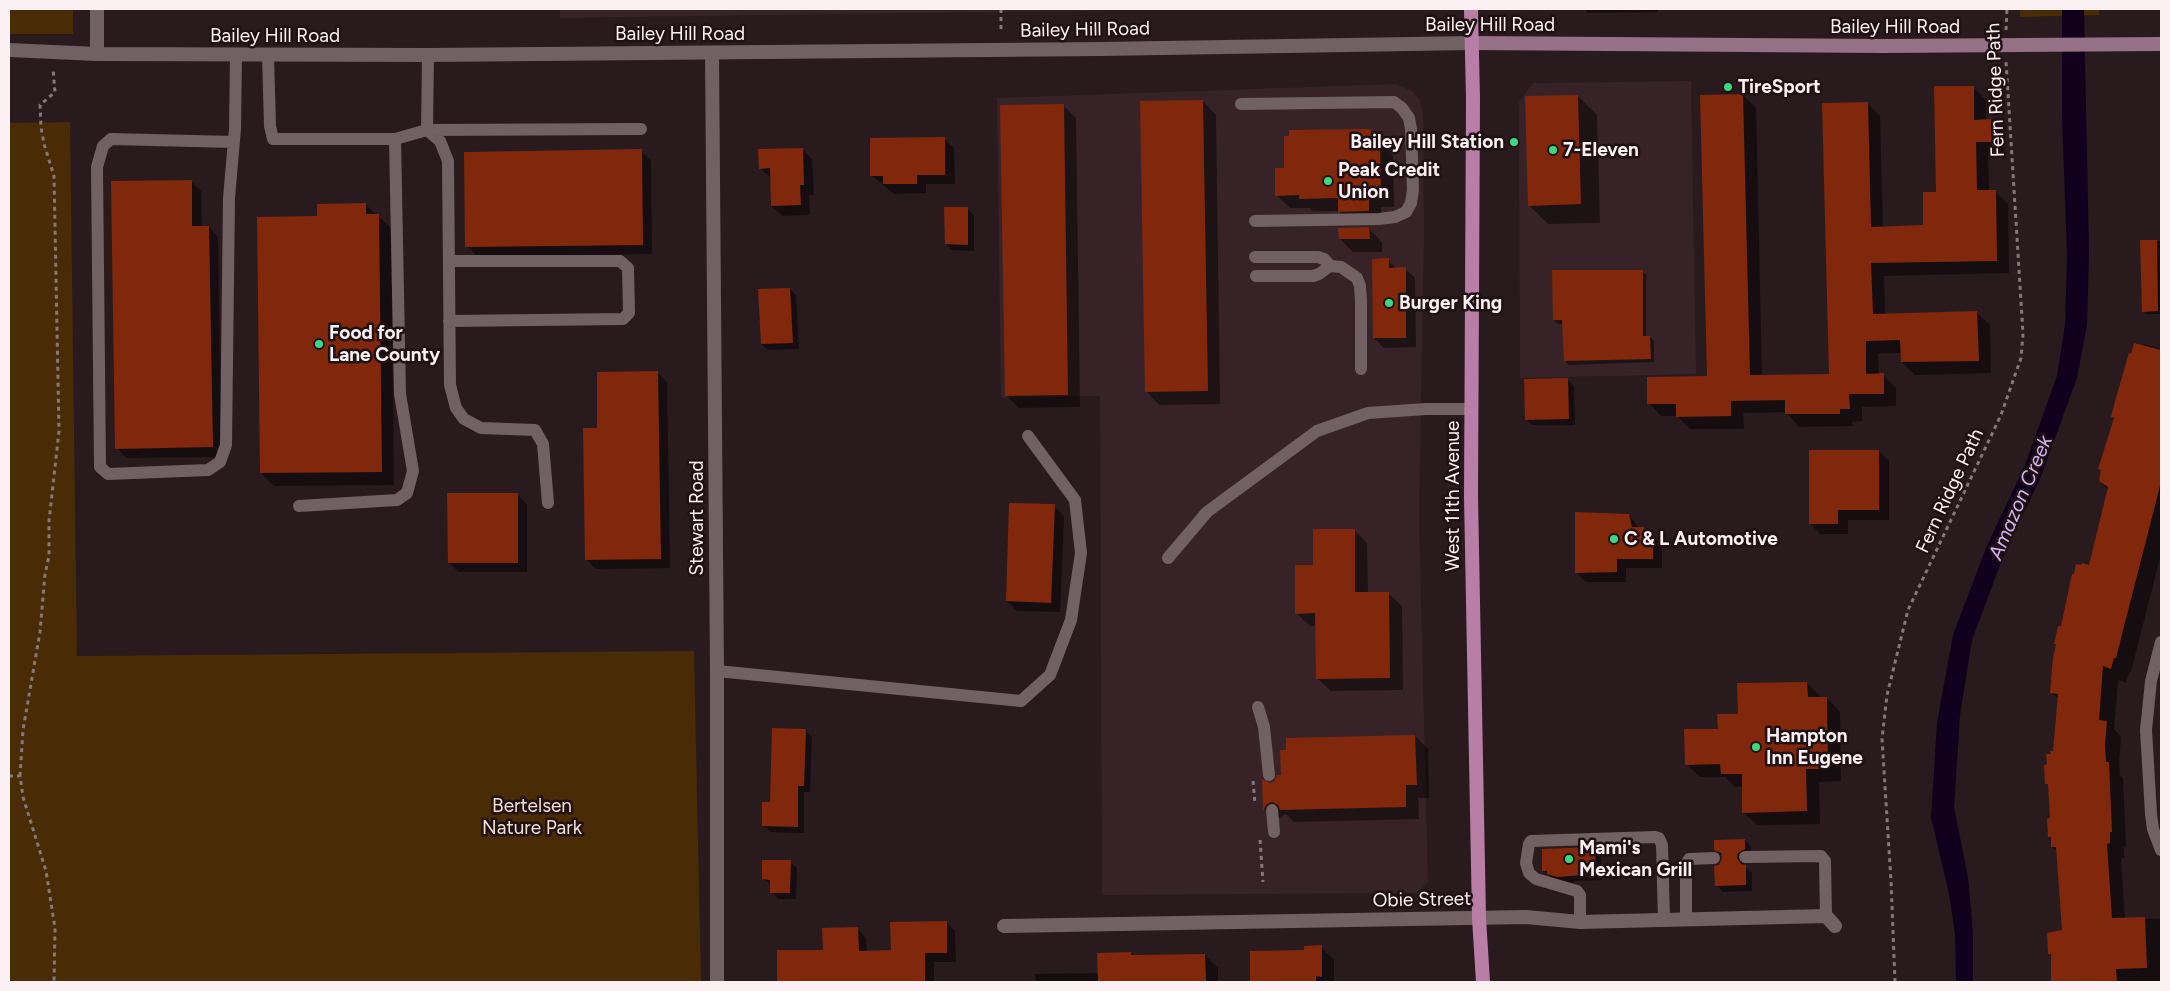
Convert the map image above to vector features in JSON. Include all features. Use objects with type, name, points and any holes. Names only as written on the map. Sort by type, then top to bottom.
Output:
[{"type":"main road","name":"West 11th Avenue","points":[[1471,9],[1471,506],[1479,918],[1483,982]]},
{"type":"main road","name":"Bailey Hill Road","points":[[1472,43],[2011,46],[2161,44]]},
{"type":"street","points":[[97,9],[98,54]]},
{"type":"street","name":"Bailey Hill Road","points":[[9,50],[98,54],[428,55],[1001,50],[1472,43]]},
{"type":"street","name":"Stewart Road","points":[[712,53],[717,671],[716,982]]},
{"type":"street","name":"Obie Street","points":[[1004,926],[1526,917],[1580,922],[1686,919],[1831,921]]},
{"type":"lane","points":[[234,142],[111,139],[103,146],[97,167],[100,467],[108,474],[208,470],[220,462],[226,445],[229,198],[234,142],[236,55]]},
{"type":"lane","points":[[268,55],[270,126],[273,139],[395,139],[427,130],[641,129]]},
{"type":"lane","points":[[427,130],[428,55]]},
{"type":"lane","points":[[1241,104],[1394,102],[1402,108],[1409,118],[1411,129],[1413,190],[1411,203],[1406,212],[1395,218],[1379,219],[1255,221]]},
{"type":"lane","points":[[427,130],[440,141],[448,161],[450,385],[456,408],[464,419],[481,428],[535,430],[543,444],[548,503]]},
{"type":"lane","points":[[299,506],[397,500],[407,493],[413,471],[400,394],[395,139]]},
{"type":"lane","points":[[1255,257],[1318,257],[1324,259],[1330,266]]},
{"type":"lane","points":[[449,261],[620,261],[628,268],[629,313],[623,319],[449,321]]},
{"type":"lane","points":[[1256,276],[1313,276],[1330,266],[1341,267],[1349,271],[1356,278],[1360,286],[1361,369]]},
{"type":"lane","points":[[1168,558],[1207,512],[1317,431],[1368,412],[1471,409]]},
{"type":"lane","points":[[717,671],[1021,701],[1050,676],[1071,620],[1081,553],[1075,500],[1028,436]]},
{"type":"lane","points":[[2161,642],[2151,681],[2146,730],[2151,814],[2153,829],[2161,850]]},
{"type":"lane","points":[[1258,707],[1264,727],[1269,776]]},
{"type":"lane","points":[[1272,810],[1274,832]]},
{"type":"lane","points":[[1580,922],[1580,895],[1577,891],[1536,879],[1529,873],[1526,863],[1531,840],[1659,838],[1662,845],[1664,920]]},
{"type":"lane","points":[[1745,857],[1821,856],[1825,861],[1831,921]]},
{"type":"lane","points":[[1686,919],[1686,864],[1692,859],[1714,858]]},
{"type":"path","points":[[1001,9],[1001,50]]},
{"type":"path","name":"Fern Ridge Path","points":[[1895,982],[1891,881],[1883,784],[1882,739],[1887,695],[1908,610],[2001,415],[2021,358],[2023,334],[2011,46],[2007,9]]},
{"type":"path","points":[[52,53],[55,92],[40,105],[41,126],[54,176],[59,431],[49,521],[49,556],[45,574],[40,632],[23,730],[20,776],[23,797],[48,880],[55,928],[54,982]]},
{"type":"path","points":[[1252,775],[1256,804]]},
{"type":"path","points":[[9,776],[20,776]]},
{"type":"path","points":[[1259,833],[1264,882]]},
{"type":"shaded area","points":[[560,9],[1194,9],[560,18]]},
{"type":"shaded area","points":[[1691,81],[1696,374],[1520,378],[1519,102],[1533,83]]},
{"type":"shaded area","points":[[1396,84],[1412,91],[1419,99],[1423,112],[1424,233],[1419,518],[1428,883],[1416,893],[1102,895],[1100,396],[1001,398],[997,98]]},
{"type":"green space","points":[[9,9],[73,9],[73,34],[9,34]]},
{"type":"green space","points":[[2020,9],[2099,9],[2099,15],[2020,17]]},
{"type":"green space","name":"Bertelsen Nature Park","points":[[70,122],[77,656],[694,651],[701,982],[9,982],[9,123]]},
{"type":"water","name":"Amazon Creek","points":[[2062,9],[2084,9],[2089,254],[2087,325],[2077,378],[2040,479],[2006,549],[1972,640],[1960,715],[1954,808],[1968,877],[1973,933],[1973,982],[1956,982],[1955,934],[1949,894],[1931,817],[1937,723],[1953,635],[1986,548],[2025,465],[2057,376],[2065,325],[2067,256],[2062,117]]},
{"type":"building","points":[[1934,86],[1974,86],[1974,120],[1991,119],[1992,142],[1976,142],[1977,190],[1996,190],[1997,261],[1871,263],[1873,314],[1977,311],[1979,361],[1901,362],[1900,340],[1866,341],[1866,374],[1884,373],[1884,394],[1849,394],[1850,409],[1840,409],[1840,414],[1785,414],[1785,400],[1731,401],[1731,416],[1676,417],[1676,404],[1647,404],[1647,377],[1707,376],[1700,95],[1743,94],[1750,375],[1829,374],[1822,103],[1868,102],[1871,227],[1923,225],[1923,192],[1936,192]]},
{"type":"building","name":"7-Eleven","points":[[1578,95],[1581,204],[1528,206],[1525,96]]},
{"type":"building","points":[[1203,100],[1208,391],[1145,392],[1140,101]]},
{"type":"building","points":[[1064,104],[1068,395],[1005,396],[1000,105]]},
{"type":"building","name":"Peak Credit Union","points":[[1371,129],[1371,141],[1380,141],[1381,194],[1369,194],[1369,211],[1338,212],[1338,198],[1299,199],[1299,195],[1275,196],[1275,168],[1284,168],[1284,136],[1289,136],[1289,130]]},
{"type":"building","points":[[945,137],[945,175],[917,175],[917,184],[883,184],[883,176],[870,176],[870,138]]},
{"type":"building","points":[[803,148],[804,185],[800,185],[801,205],[771,206],[770,168],[759,169],[758,149]]},
{"type":"building","points":[[642,149],[643,245],[465,247],[464,152]]},
{"type":"building","points":[[192,180],[192,226],[209,226],[213,447],[115,449],[111,181]]},
{"type":"building","name":"Food for Lane County","points":[[366,203],[366,214],[379,214],[382,472],[260,473],[257,217],[317,216],[317,204]]},
{"type":"building","points":[[944,207],[968,207],[968,245],[945,244]]},
{"type":"building","points":[[1369,227],[1370,239],[1339,239],[1338,228]]},
{"type":"building","points":[[2140,240],[2157,240],[2158,311],[2142,312]]},
{"type":"building","name":"Burger King","points":[[1389,258],[1389,268],[1406,267],[1406,338],[1373,338],[1372,259]]},
{"type":"building","points":[[1552,270],[1643,270],[1643,336],[1650,336],[1651,359],[1564,361],[1562,320],[1553,320]]},
{"type":"building","points":[[790,288],[793,343],[761,344],[758,289]]},
{"type":"building","points":[[2134,343],[2161,350],[2161,482],[2116,658],[2114,658],[2111,669],[2103,666],[2099,720],[2107,721],[2105,745],[2106,762],[2109,762],[2112,832],[2110,832],[2110,843],[2107,844],[2112,918],[2145,917],[2147,968],[2116,969],[2117,982],[2051,982],[2051,954],[2048,954],[2047,933],[2062,930],[2056,847],[2051,847],[2051,837],[2048,837],[2047,819],[2050,818],[2048,784],[2045,784],[2044,765],[2047,764],[2046,754],[2051,754],[2050,751],[2053,751],[2058,694],[2050,693],[2056,644],[2054,644],[2058,626],[2061,626],[2072,574],[2074,574],[2076,564],[2089,565],[2108,487],[2099,481],[2101,470],[2098,469],[2114,418],[2111,417],[2115,401],[2129,353],[2131,354]]},
{"type":"building","points":[[658,371],[661,559],[585,560],[583,428],[597,428],[597,372]]},
{"type":"building","points":[[1568,378],[1569,419],[1525,420],[1524,379]]},
{"type":"building","points":[[1809,450],[1879,450],[1879,510],[1838,510],[1838,524],[1809,524]]},
{"type":"building","points":[[447,493],[518,493],[518,563],[448,563]]},
{"type":"building","points":[[1009,503],[1055,504],[1051,603],[1006,601]]},
{"type":"building","name":"C & L Automotive","points":[[1575,512],[1629,514],[1632,527],[1644,527],[1644,534],[1653,534],[1653,559],[1617,559],[1617,572],[1575,573]]},
{"type":"building","points":[[1313,529],[1355,529],[1355,592],[1389,592],[1390,678],[1316,679],[1315,613],[1295,614],[1295,565],[1313,565]]},
{"type":"building","name":"Hampton Inn Eugene","points":[[1807,682],[1808,697],[1827,697],[1828,769],[1806,769],[1807,811],[1742,813],[1742,774],[1721,774],[1720,764],[1685,765],[1684,729],[1718,729],[1717,714],[1738,714],[1737,683]]},
{"type":"building","points":[[772,728],[806,729],[804,786],[798,786],[798,827],[762,826],[762,802],[770,802]]},
{"type":"building","points":[[1415,735],[1417,785],[1406,785],[1406,807],[1280,810],[1278,805],[1272,802],[1267,804],[1263,810],[1262,779],[1270,783],[1274,781],[1277,775],[1281,775],[1280,750],[1286,750],[1286,738]]},
{"type":"building","points":[[1745,839],[1745,849],[1738,853],[1737,858],[1741,864],[1746,865],[1746,885],[1715,886],[1714,866],[1719,865],[1722,858],[1721,853],[1714,850],[1714,840]]},
{"type":"building","name":"Mami's Mexican Grill","points":[[1595,847],[1596,874],[1557,877],[1547,874],[1547,871],[1542,871],[1542,849]]},
{"type":"building","points":[[762,860],[791,860],[790,893],[770,893],[770,880],[762,879]]},
{"type":"building","points":[[947,921],[947,953],[925,953],[925,982],[777,982],[777,950],[823,950],[822,928],[858,927],[859,951],[891,950],[890,922]]},
{"type":"building","points":[[1322,945],[1322,977],[1316,976],[1316,982],[1250,982],[1250,951],[1304,950],[1304,946]]},
{"type":"building","points":[[1131,952],[1131,955],[1205,954],[1206,982],[1098,982],[1097,953]]},
{"type":"place","name":"TireSport","points":[[1728,87]]},
{"type":"place","name":"Bailey Hill Station","points":[[1514,142]]},
{"type":"place","name":"7-Eleven","points":[[1553,150]]},
{"type":"place","name":"Peak Credit Union","points":[[1328,181]]},
{"type":"place","name":"Burger King","points":[[1389,303]]},
{"type":"place","name":"Food for Lane County","points":[[319,344]]},
{"type":"place","name":"C & L Automotive","points":[[1614,539]]},
{"type":"place","name":"Hampton Inn Eugene","points":[[1756,747]]},
{"type":"place","name":"Mami's Mexican Grill","points":[[1569,859]]}]
